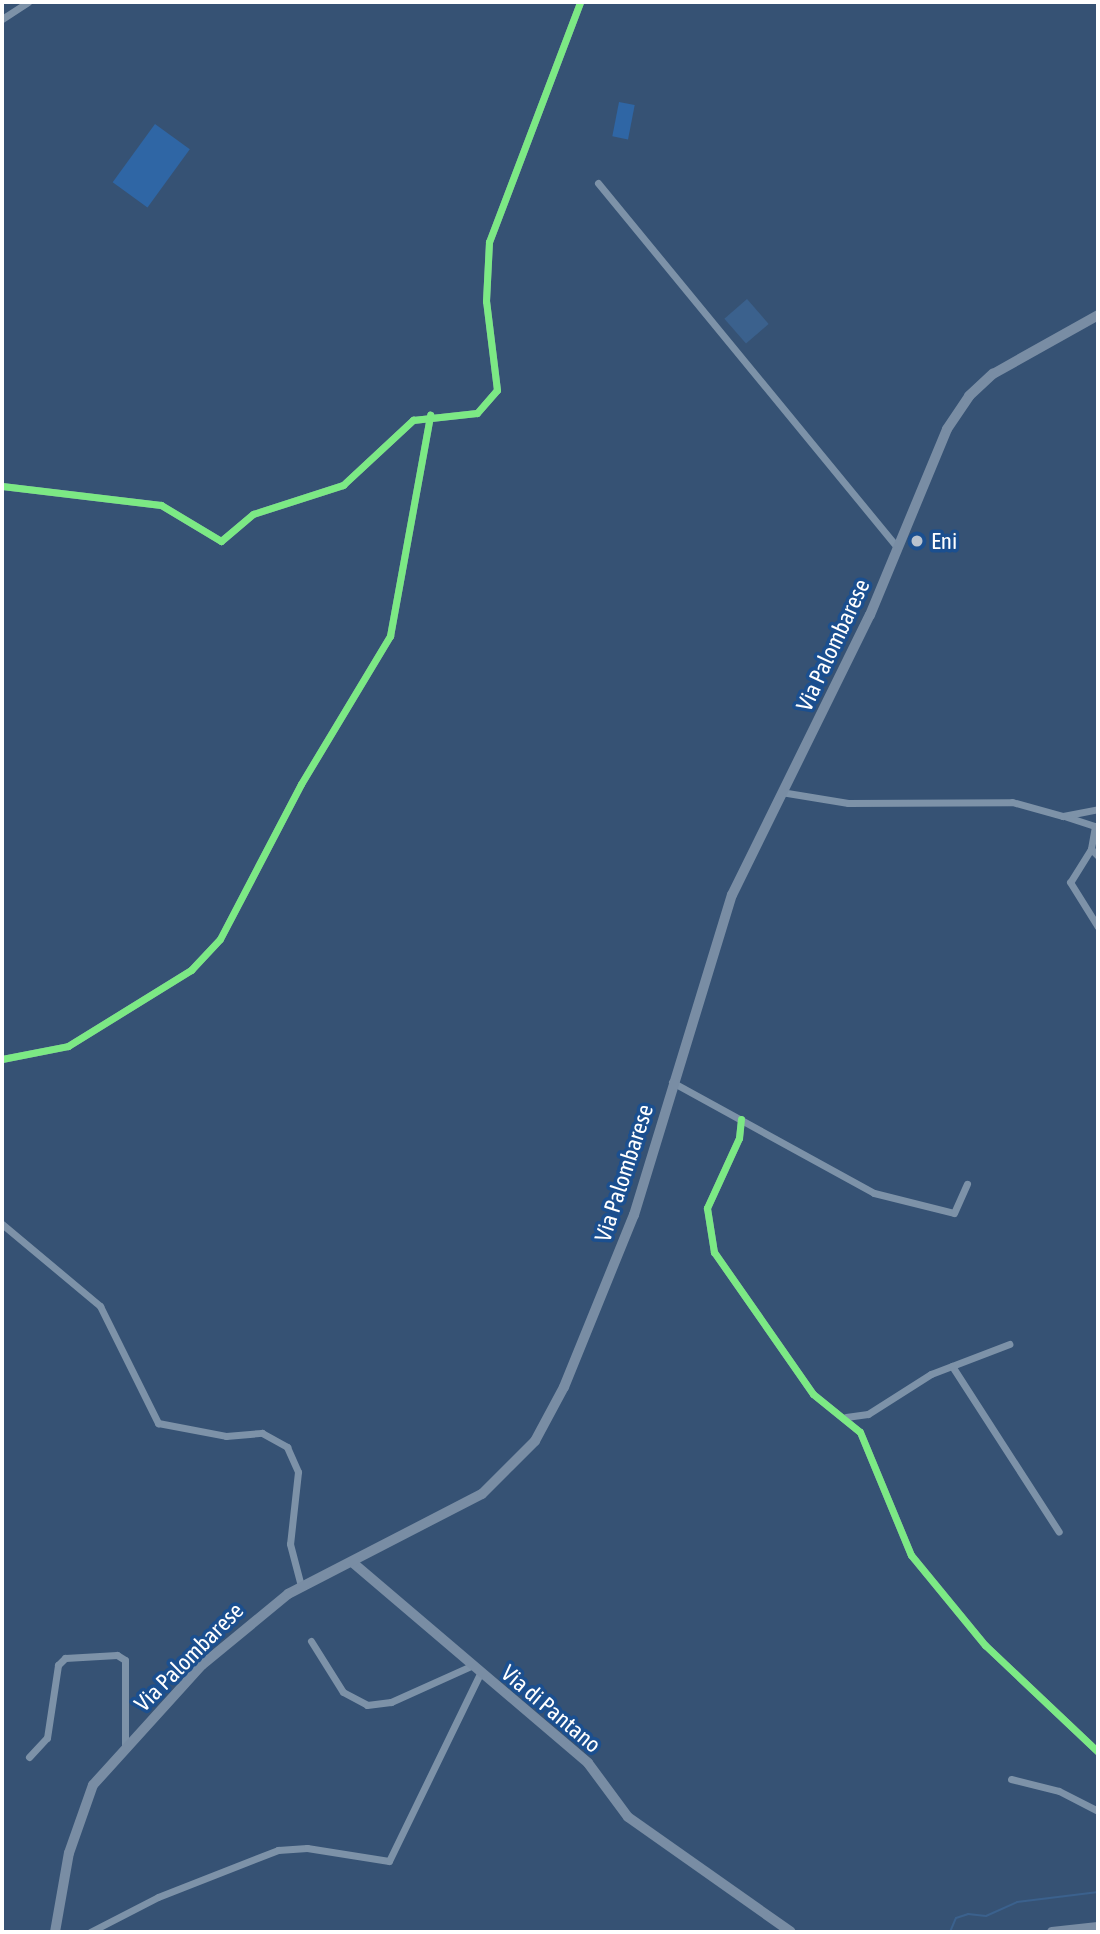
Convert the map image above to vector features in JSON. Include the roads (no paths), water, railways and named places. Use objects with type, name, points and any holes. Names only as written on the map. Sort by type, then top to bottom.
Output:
[{"type":"main road","name":"Via Palombarese","points":[[55,1932],[61,1886],[82,1811],[100,1774],[236,1633],[301,1586],[476,1498],[535,1441],[564,1387],[631,1222],[725,912],[781,792],[840,680],[944,435],[971,394],[1011,362],[1098,316]]},
{"type":"main road","name":"Via di Pantano","points":[[352,1562],[480,1674],[590,1765],[628,1817],[792,1932]]},
{"type":"main road","points":[[1052,1932],[1098,1926]]},
{"type":"street","points":[[2,19],[28,2]]},
{"type":"street","points":[[2,486],[161,505],[221,541],[257,512],[340,487],[399,430],[430,415],[473,416],[496,395],[486,301],[489,242],[580,2]]},
{"type":"street","points":[[598,183],[898,548]]},
{"type":"street","points":[[2,1059],[68,1046],[191,970],[218,942],[301,783],[388,642],[403,589],[430,415]]},
{"type":"street","points":[[781,792],[844,803],[1016,803],[1095,826],[1091,849],[1070,882],[1098,927]]},
{"type":"street","points":[[1063,816],[1098,809]]},
{"type":"street","points":[[1091,849],[1098,856]]},
{"type":"street","points":[[672,1082],[878,1195],[954,1213],[967,1184]]},
{"type":"street","points":[[741,1119],[739,1138],[707,1208],[709,1240],[813,1394],[846,1417],[878,1466],[908,1551],[990,1651],[1098,1752]]},
{"type":"street","points":[[2,1224],[100,1306],[156,1422],[226,1436],[262,1433],[287,1447],[298,1472],[289,1544],[301,1586]]},
{"type":"street","points":[[846,1417],[868,1414],[952,1366],[1009,1344]]},
{"type":"street","points":[[952,1366],[1059,1532]]},
{"type":"street","points":[[311,1641],[342,1692],[367,1705],[391,1702],[471,1666]]},
{"type":"street","points":[[29,1757],[47,1738],[58,1665],[65,1658],[117,1655],[125,1660],[125,1748]]},
{"type":"street","points":[[90,1932],[158,1897],[278,1850],[303,1848],[390,1861],[480,1674]]},
{"type":"street","points":[[1011,1779],[1064,1793],[1098,1811]]},
{"type":"waterway","points":[[950,1932],[956,1918],[968,1914],[986,1916],[1017,1902],[1098,1892]]},
{"type":"place","name":"Eni","points":[[917,541]]}]
